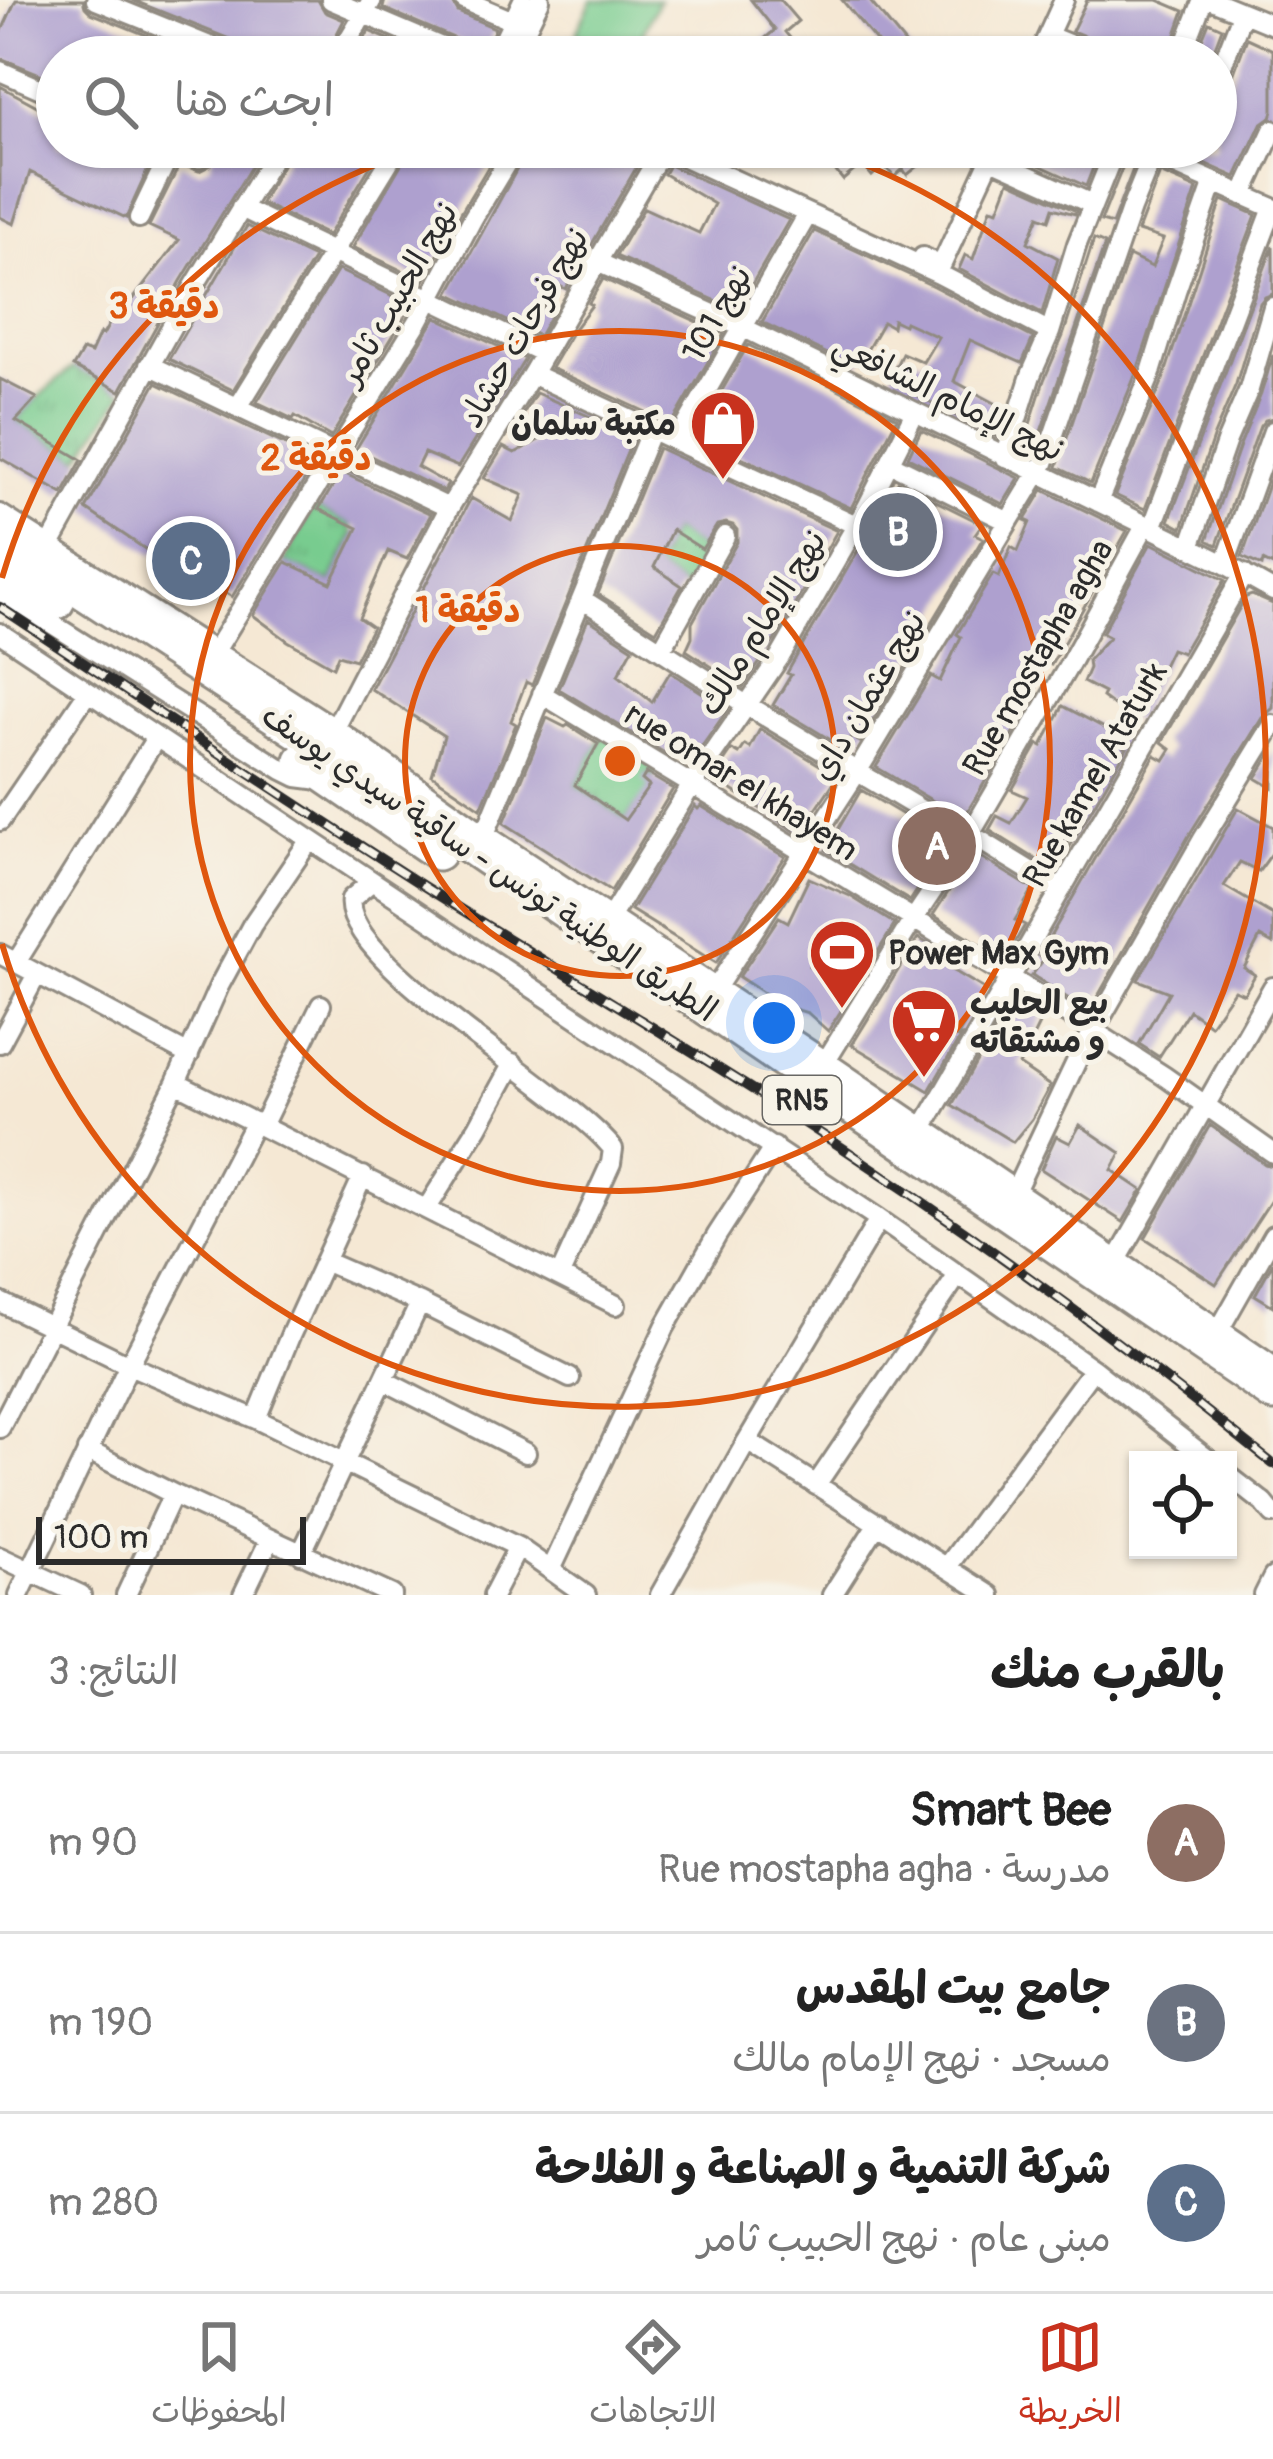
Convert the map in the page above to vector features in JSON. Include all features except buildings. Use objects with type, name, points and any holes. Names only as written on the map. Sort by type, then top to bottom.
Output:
[{"type":"highway","name":"الطريق الوطنية تونس - ساقية سيدي يوسف","points":[[0,538],[292,740],[1273,1394]]},
{"type":"highway","name":"الطريق الوطنية تونس - ساقية سيدي يوسف","points":[[0,566],[292,740],[331,780],[1273,1420]]},
{"type":"street","points":[[96,0],[185,36]]},
{"type":"street","points":[[331,0],[369,7],[422,36]]},
{"type":"street","points":[[464,0],[513,21]]},
{"type":"street","points":[[506,36],[523,0]]},
{"type":"street","points":[[522,36],[540,0]]},
{"type":"street","points":[[1049,36],[1065,0]]},
{"type":"street","points":[[1049,36],[1065,0]]},
{"type":"street","points":[[1189,36],[1202,0]]},
{"type":"street","points":[[1212,0],[1273,25]]},
{"type":"street","points":[[351,36],[369,7]]},
{"type":"street","points":[[1233,36],[1242,14]]},
{"type":"street","points":[[0,70],[36,86]]},
{"type":"street","points":[[1244,195],[1273,130]]},
{"type":"street","points":[[139,218],[164,168]]},
{"type":"street","points":[[50,544],[266,168]]},
{"type":"street","points":[[238,407],[385,168]]},
{"type":"street","name":"نهج الحبيب ثامر","points":[[215,651],[339,454],[503,168]]},
{"type":"street","name":"نهج فرحات حشاد","points":[[334,728],[449,508],[651,168]]},
{"type":"street","points":[[709,168],[939,274],[1050,332]]},
{"type":"street","points":[[723,168],[941,266],[989,168]]},
{"type":"street","points":[[939,274],[989,168]]},
{"type":"street","points":[[1027,168],[1092,204]]},
{"type":"street","points":[[1005,457],[1107,168]]},
{"type":"street","name":"نهج عثمان داي","points":[[716,988],[857,772],[1044,463],[1131,209],[1139,168]]},
{"type":"street","points":[[1149,527],[1273,208],[1181,168]]},
{"type":"street","points":[[1098,502],[1150,376],[1214,182]]},
{"type":"street","points":[[241,208],[543,353]]},
{"type":"street","name":"نهج 101","points":[[677,442],[808,214]]},
{"type":"street","name":"نهج الإمام الشافعي","points":[[596,261],[742,327],[1273,591]]},
{"type":"street","points":[[1190,547],[1249,389],[1273,307]]},
{"type":"street","points":[[149,365],[449,508]]},
{"type":"street","points":[[532,374],[856,525]]},
{"type":"street","name":"نهج الإمام مالك","points":[[610,918],[693,783],[780,657],[915,412]]},
{"type":"street","points":[[485,834],[651,430]]},
{"type":"street","points":[[1225,564],[1273,431]]},
{"type":"street","points":[[890,463],[1007,521]]},
{"type":"street","points":[[0,514],[334,728],[1273,1366]]},
{"type":"street","name":"Rue mostapha agha","points":[[826,1060],[969,836],[1149,527]]},
{"type":"street","points":[[662,650],[725,536]]},
{"type":"street","name":"Rue kamel Ataturk","points":[[923,1128],[1244,574]]},
{"type":"street","points":[[0,591],[283,770],[297,777],[331,780]]},
{"type":"street","points":[[581,599],[748,706],[1061,890]]},
{"type":"street","points":[[0,633],[774,1147],[1093,1370],[1197,1451]]},
{"type":"street","points":[[0,821],[88,692]]},
{"type":"street","name":"rue omar el khayem","points":[[542,694],[1010,978],[1273,1153]]},
{"type":"street","points":[[1015,1191],[1092,1032],[1273,725]]},
{"type":"street","points":[[156,738],[9,958],[189,1055]]},
{"type":"street","points":[[0,782],[19,793]]},
{"type":"street","points":[[0,1428],[252,925],[310,841]]},
{"type":"street","points":[[370,882],[350,899],[350,914],[381,957],[604,1138],[614,1153],[560,1275]]},
{"type":"street","points":[[0,1043],[37,974]]},
{"type":"street","points":[[1117,1260],[1273,987]]},
{"type":"street","points":[[19,1595],[129,1364],[321,1005]]},
{"type":"street","points":[[427,1208],[513,1063]]},
{"type":"street","points":[[176,1083],[616,1305]]},
{"type":"street","points":[[550,1570],[664,1327],[774,1147]]},
{"type":"street","points":[[256,1419],[363,1176]]},
{"type":"street","points":[[660,1595],[879,1219]]},
{"type":"street","points":[[1219,1330],[1273,1235]]},
{"type":"street","points":[[324,1261],[570,1378]]},
{"type":"street","points":[[816,1485],[958,1275]]},
{"type":"street","points":[[0,1302],[256,1419],[518,1547],[586,1595]]},
{"type":"street","points":[[302,1554],[420,1303]]},
{"type":"street","points":[[947,1567],[1093,1370]]},
{"type":"street","points":[[385,1381],[526,1453]]},
{"type":"street","points":[[747,1441],[947,1567],[963,1588],[990,1595]]},
{"type":"street","points":[[87,1450],[392,1595]]},
{"type":"street","points":[[1237,1482],[1273,1514]]},
{"type":"street","points":[[126,1595],[173,1494]]},
{"type":"street","points":[[832,1595],[878,1523]]},
{"type":"street","points":[[243,1595],[270,1539]]},
{"type":"street","points":[[493,1595],[518,1547]]},
{"type":"street","points":[[0,1557],[81,1595]]},
{"type":"street","points":[[334,1595],[345,1574]]},
{"type":"street","points":[[1264,1595],[1273,1577]]},
{"type":"green space","points":[[592,0],[659,0],[641,36],[576,33]]},
{"type":"green space","points":[[73,367],[124,393],[79,458],[16,421]]},
{"type":"green space","points":[[313,506],[350,524],[353,534],[331,582],[284,562]]},
{"type":"green space","points":[[672,530],[709,553],[689,591],[654,567]]},
{"type":"green space","points":[[603,734],[659,771],[654,776],[646,774],[651,787],[625,820],[575,785]]},
{"type":"railway","points":[[0,607],[371,853],[907,1191],[1093,1324],[1273,1464]]},
{"type":"place","name":"مكتبة سلمان","points":[[723,482]]},
{"type":"place","name":"جامع بيت المقدس","points":[[898,532]]},
{"type":"place","name":"شركة التنمية و الصناعة و الفلاحة","points":[[191,561]]},
{"type":"place","name":"Smart Bee","points":[[937,846]]},
{"type":"place","name":"Power Max Gym","points":[[842,1011]]},
{"type":"place","name":"بيع الحليب و مشتقاته","points":[[924,1080]]}]
